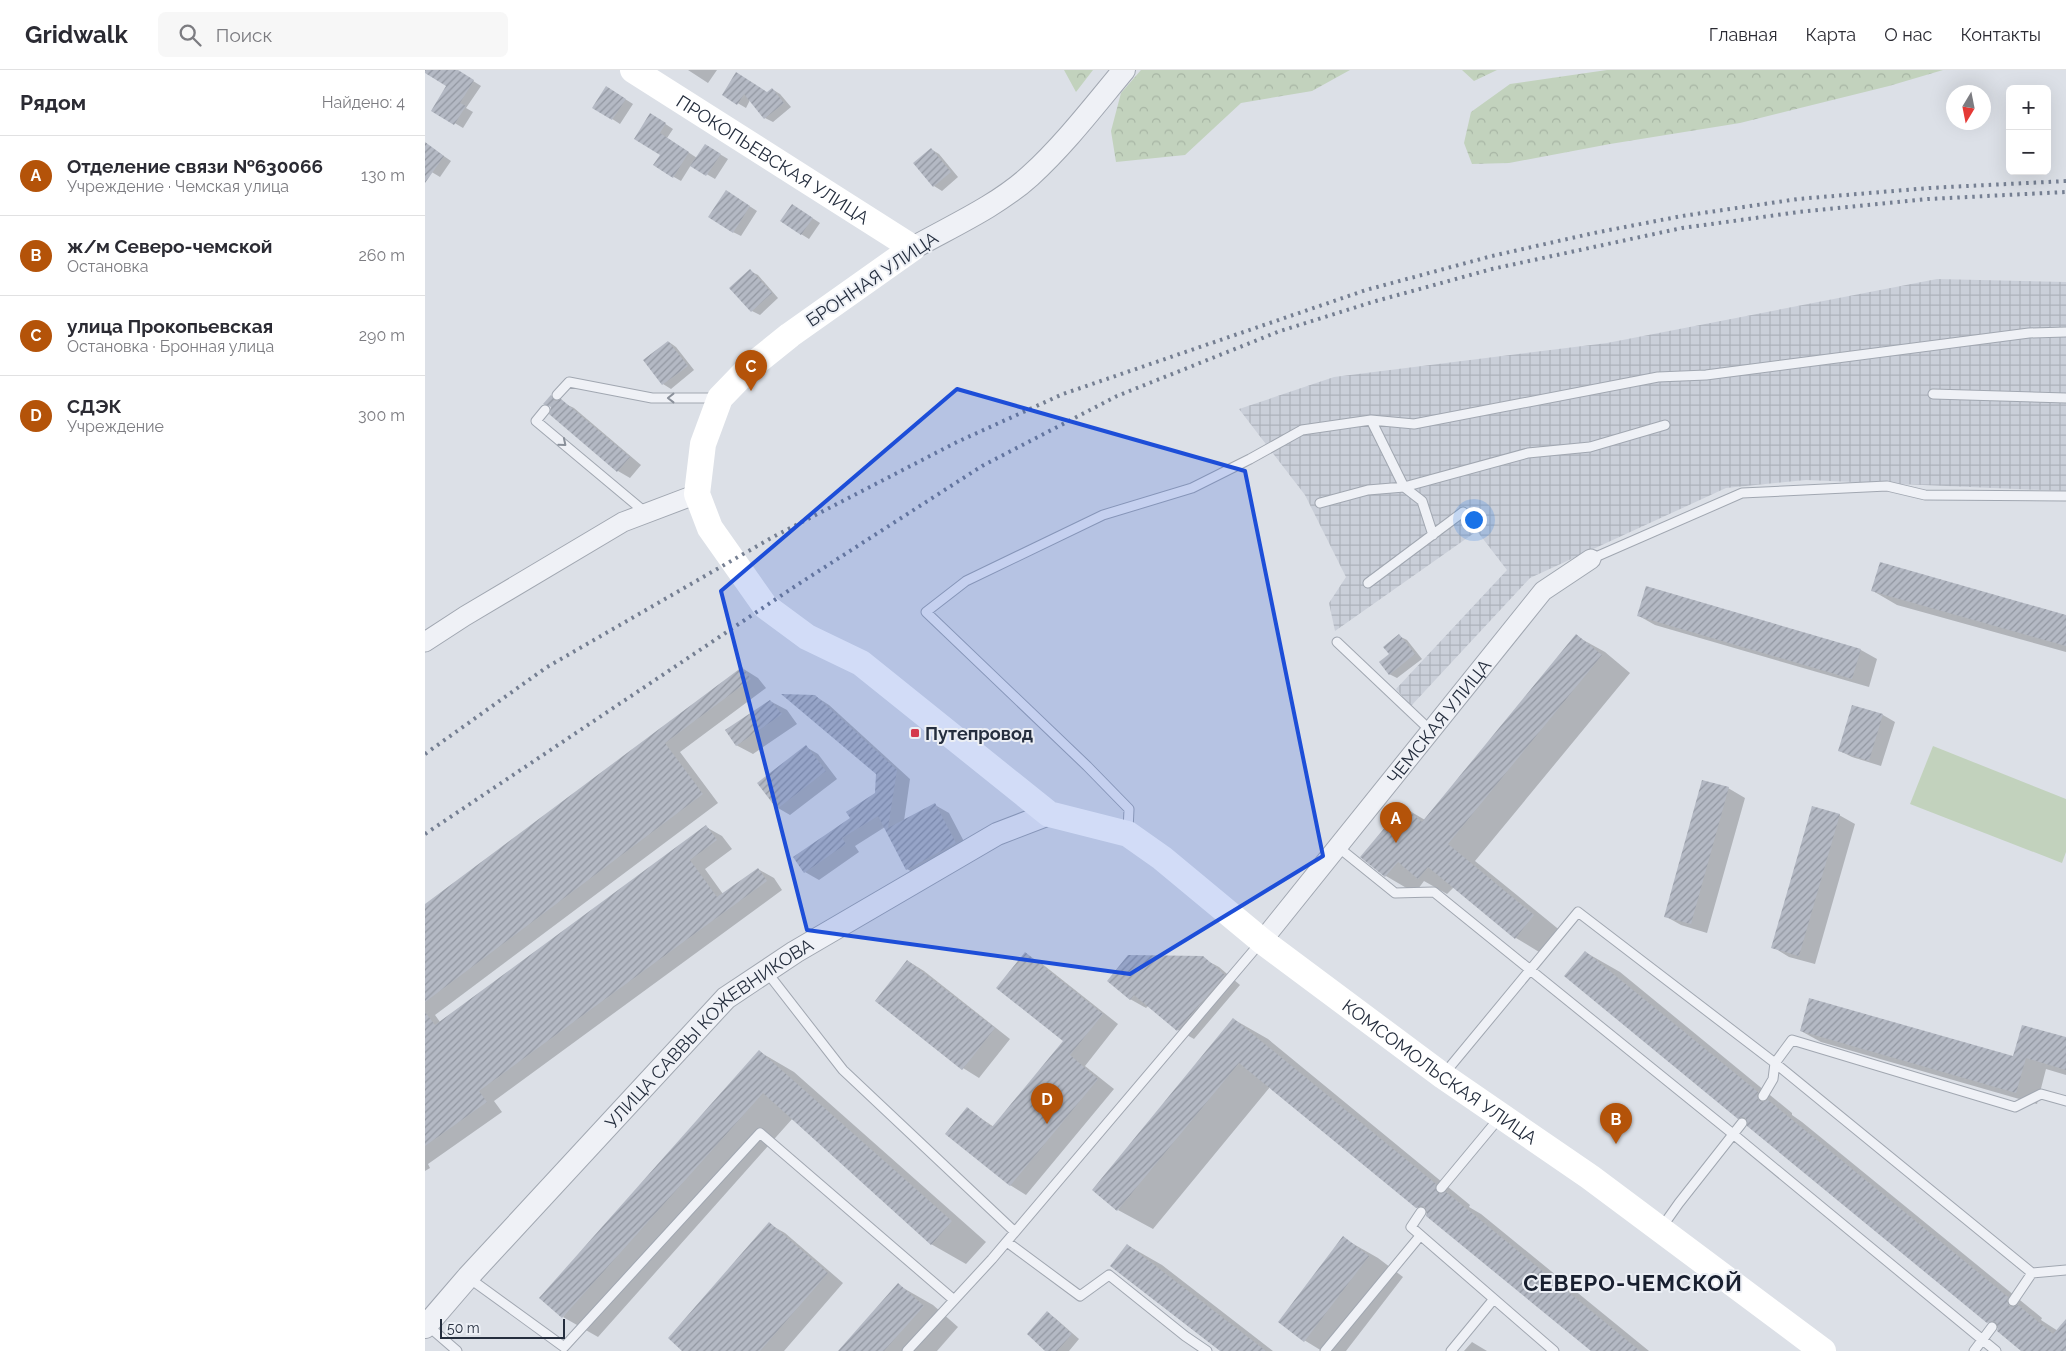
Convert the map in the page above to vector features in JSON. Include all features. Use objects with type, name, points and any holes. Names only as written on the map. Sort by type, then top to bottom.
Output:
[{"type":"main road","name":"ПРОКОПЬЕВСКАЯ УЛИЦА","points":[[633,70],[913,248]]},
{"type":"main road","name":"БРОННАЯ УЛИЦА","points":[[913,248],[790,335],[749,368],[720,398],[703,444],[697,494],[710,528],[765,606],[807,637],[861,663],[1049,814]]},
{"type":"main road","name":"КОМСОМОЛЬСКАЯ УЛИЦА","points":[[1049,814],[1128,834],[1162,858],[1262,941],[1443,1076],[1590,1178],[1821,1351]]},
{"type":"street","name":"БРОННАЯ УЛИЦА","points":[[913,248],[991,204],[1029,177],[1066,141],[1123,70]]},
{"type":"street","points":[[425,642],[465,616],[623,522],[697,494]]},
{"type":"street","name":"ЧЕМСКАЯ УЛИЦА","points":[[1262,941],[1543,591],[1591,560]]},
{"type":"street","name":"УЛИЦА САВВЫ КОЖЕВНИКОВА","points":[[426,1326],[468,1277],[725,998],[804,947],[997,834],[1049,814]]},
{"type":"lane","points":[[1128,834],[1129,809],[1087,766],[926,612],[966,581],[1103,515],[1192,488],[1251,459],[1302,430],[1371,420],[1414,424],[1658,377],[1706,375],[2029,332],[2066,332]]},
{"type":"lane","points":[[557,396],[569,382],[652,398],[720,398]]},
{"type":"lane","points":[[1933,394],[2066,398]]},
{"type":"lane","points":[[545,410],[536,420],[646,514]]},
{"type":"lane","points":[[1371,420],[1404,487],[1421,501],[1433,535]]},
{"type":"lane","points":[[1320,503],[1368,490],[1404,487],[1528,453],[1590,447],[1665,425]]},
{"type":"lane","points":[[1591,560],[1742,492],[1887,486],[1925,495],[2066,496]]},
{"type":"lane","points":[[1368,583],[1463,512]]},
{"type":"lane","points":[[1337,642],[1431,731]]},
{"type":"lane","points":[[1338,846],[1395,893],[1434,892],[1733,1134],[1996,1351]]},
{"type":"lane","points":[[1443,1076],[1578,912],[1775,1063],[2032,1273],[2066,1270]]},
{"type":"lane","points":[[907,1351],[1007,1242],[1262,941]]},
{"type":"lane","points":[[766,971],[843,1070],[1015,1232]]},
{"type":"lane","points":[[1763,1096],[1773,1078],[1775,1063],[1792,1040],[2015,1108],[2041,1094],[2066,1101]]},
{"type":"lane","points":[[1441,1188],[1501,1116]]},
{"type":"lane","points":[[1660,1230],[1743,1122]]},
{"type":"lane","points":[[468,1277],[564,1347],[760,1133],[954,1300]]},
{"type":"lane","points":[[1421,1212],[1411,1227],[1554,1351]]},
{"type":"lane","points":[[1325,1351],[1420,1236]]},
{"type":"lane","points":[[1007,1242],[1079,1296],[1109,1274],[1185,1336],[1207,1351]]},
{"type":"lane","points":[[2013,1301],[2032,1273]]},
{"type":"lane","points":[[1451,1351],[1493,1300]]},
{"type":"lane","points":[[426,1326],[457,1351]]},
{"type":"lane","points":[[1974,1351],[1992,1327]]},
{"type":"highlighted area","points":[[957,389],[1245,471],[1323,856],[1130,974],[807,930],[721,591]]},
{"type":"shaded area","points":[[1937,279],[2066,282],[2066,491],[1806,480],[1726,488],[1530,578],[1411,706],[1396,689],[1507,570],[1477,531],[1335,631],[1329,603],[1346,577],[1305,495],[1239,409],[1334,377],[1607,343]]},
{"type":"green space","points":[[1064,70],[1093,70],[1076,92]]},
{"type":"green space","points":[[1141,70],[1350,70],[1312,91],[1241,103],[1185,155],[1116,162],[1111,131],[1121,93]]},
{"type":"green space","points":[[1462,70],[1497,70],[1474,81]]},
{"type":"green space","points":[[1607,70],[1943,70],[1889,86],[1740,123],[1509,163],[1472,164],[1464,143],[1471,112],[1510,84]]},
{"type":"green space","points":[[1933,746],[2066,799],[2066,852],[2062,863],[1910,804]]},
{"type":"building","points":[[425,70],[458,70],[474,80],[460,103],[466,106],[454,125],[431,111],[446,86],[425,73]]},
{"type":"building","points":[[736,72],[767,92],[772,88],[784,103],[764,119],[744,94],[737,105],[722,95]]},
{"type":"building","points":[[606,86],[626,99],[612,120],[592,108]]},
{"type":"building","points":[[650,113],[666,123],[660,133],[689,152],[673,178],[653,165],[660,155],[634,139]]},
{"type":"building","points":[[425,142],[444,156],[425,183]]},
{"type":"building","points":[[705,144],[721,154],[706,176],[690,166]]},
{"type":"building","points":[[931,148],[951,172],[933,187],[913,163]]},
{"type":"building","points":[[726,190],[750,206],[733,233],[708,217]]},
{"type":"building","points":[[792,204],[813,218],[801,235],[780,221]]},
{"type":"building","points":[[750,269],[772,293],[751,312],[729,288]]},
{"type":"building","points":[[668,341],[688,366],[662,385],[643,360]]},
{"type":"building","points":[[551,395],[555,401],[561,399],[630,457],[617,472],[549,414],[551,407],[543,404]]},
{"type":"building","points":[[1880,562],[2066,615],[2066,646],[1871,591]]},
{"type":"building","points":[[1646,586],[1861,649],[1852,679],[1637,616]]},
{"type":"building","points":[[1399,634],[1415,654],[1389,675],[1379,662],[1389,654],[1383,647]]},
{"type":"building","points":[[1576,634],[1602,655],[1448,844],[1534,915],[1515,939],[1428,867],[1418,879],[1398,862],[1385,877],[1360,857],[1403,806],[1422,822]]},
{"type":"building","points":[[742,667],[751,679],[665,743],[703,794],[425,1002],[425,904]]},
{"type":"building","points":[[781,694],[815,695],[897,770],[888,828],[935,803],[956,843],[906,870],[878,816],[842,838],[846,844],[804,873],[793,857],[850,818],[846,812],[875,793],[876,774]]},
{"type":"building","points":[[770,700],[782,714],[736,746],[725,730]]},
{"type":"building","points":[[1852,705],[1883,714],[1869,761],[1838,751]]},
{"type":"building","points":[[806,745],[826,771],[777,809],[757,783]]},
{"type":"building","points":[[1702,780],[1729,787],[1691,924],[1664,917]]},
{"type":"building","points":[[1812,806],[1840,814],[1799,956],[1771,948]]},
{"type":"building","points":[[706,825],[717,840],[690,860],[717,897],[758,868],[767,881],[479,1091],[487,1102],[425,1146],[425,1012],[435,1025]]},
{"type":"building","points":[[1585,951],[1758,1092],[1759,1101],[1768,1100],[2008,1297],[2009,1306],[2018,1305],[2053,1334],[2066,1319],[2066,1351],[2021,1351],[1997,1331],[1996,1322],[1987,1323],[1747,1126],[1746,1118],[1738,1119],[1564,976]]},
{"type":"building","points":[[1025,952],[1103,1014],[1070,1055],[1098,1079],[1010,1186],[945,1134],[967,1107],[992,1127],[1063,1041],[996,988]]},
{"type":"building","points":[[1128,955],[1203,956],[1225,975],[1177,1031],[1134,995],[1130,1000],[1107,981]]},
{"type":"building","points":[[907,960],[995,1028],[962,1070],[875,1001]]},
{"type":"building","points":[[1809,998],[2013,1056],[2022,1025],[2066,1037],[2066,1070],[2026,1058],[2016,1093],[1800,1031]]},
{"type":"building","points":[[1233,1018],[1436,1184],[1437,1192],[1440,1194],[1446,1192],[1640,1351],[1591,1351],[1426,1216],[1425,1207],[1416,1208],[1239,1063],[1117,1211],[1092,1190]]},
{"type":"building","points":[[759,1050],[952,1221],[931,1245],[763,1093],[562,1318],[539,1298]]},
{"type":"building","points":[[769,1222],[828,1273],[760,1351],[682,1351],[668,1338]]},
{"type":"building","points":[[1343,1236],[1369,1256],[1304,1342],[1278,1322]]},
{"type":"building","points":[[1127,1244],[1266,1351],[1220,1351],[1110,1266]]},
{"type":"building","points":[[898,1283],[924,1306],[884,1351],[838,1351]]},
{"type":"building","points":[[1047,1311],[1072,1334],[1057,1351],[1045,1351],[1027,1334]]},
{"type":"railway","points":[[425,754],[547,667],[771,538],[957,442],[1063,394],[1366,290],[1492,256],[1594,233],[1682,216],[1798,199],[1929,188],[2066,181]]},
{"type":"railway","points":[[425,834],[797,585],[982,466],[1117,396],[1280,331],[1376,301],[1492,269],[1682,228],[1799,212],[1928,199],[2066,192]]},
{"type":"place","name":"улица Прокопьевская","points":[[751,391]]},
{"type":"place","name":"Путепровод","points":[[915,733]]},
{"type":"place","name":"Отделение связи №630066","points":[[1396,843]]},
{"type":"place","name":"СДЭК","points":[[1047,1124]]},
{"type":"place","name":"ж/м Северо-чемской","points":[[1616,1144]]},
{"type":"district","name":"СЕВЕРО-ЧЕМСКОЙ","points":[[1633,1283]]}]
